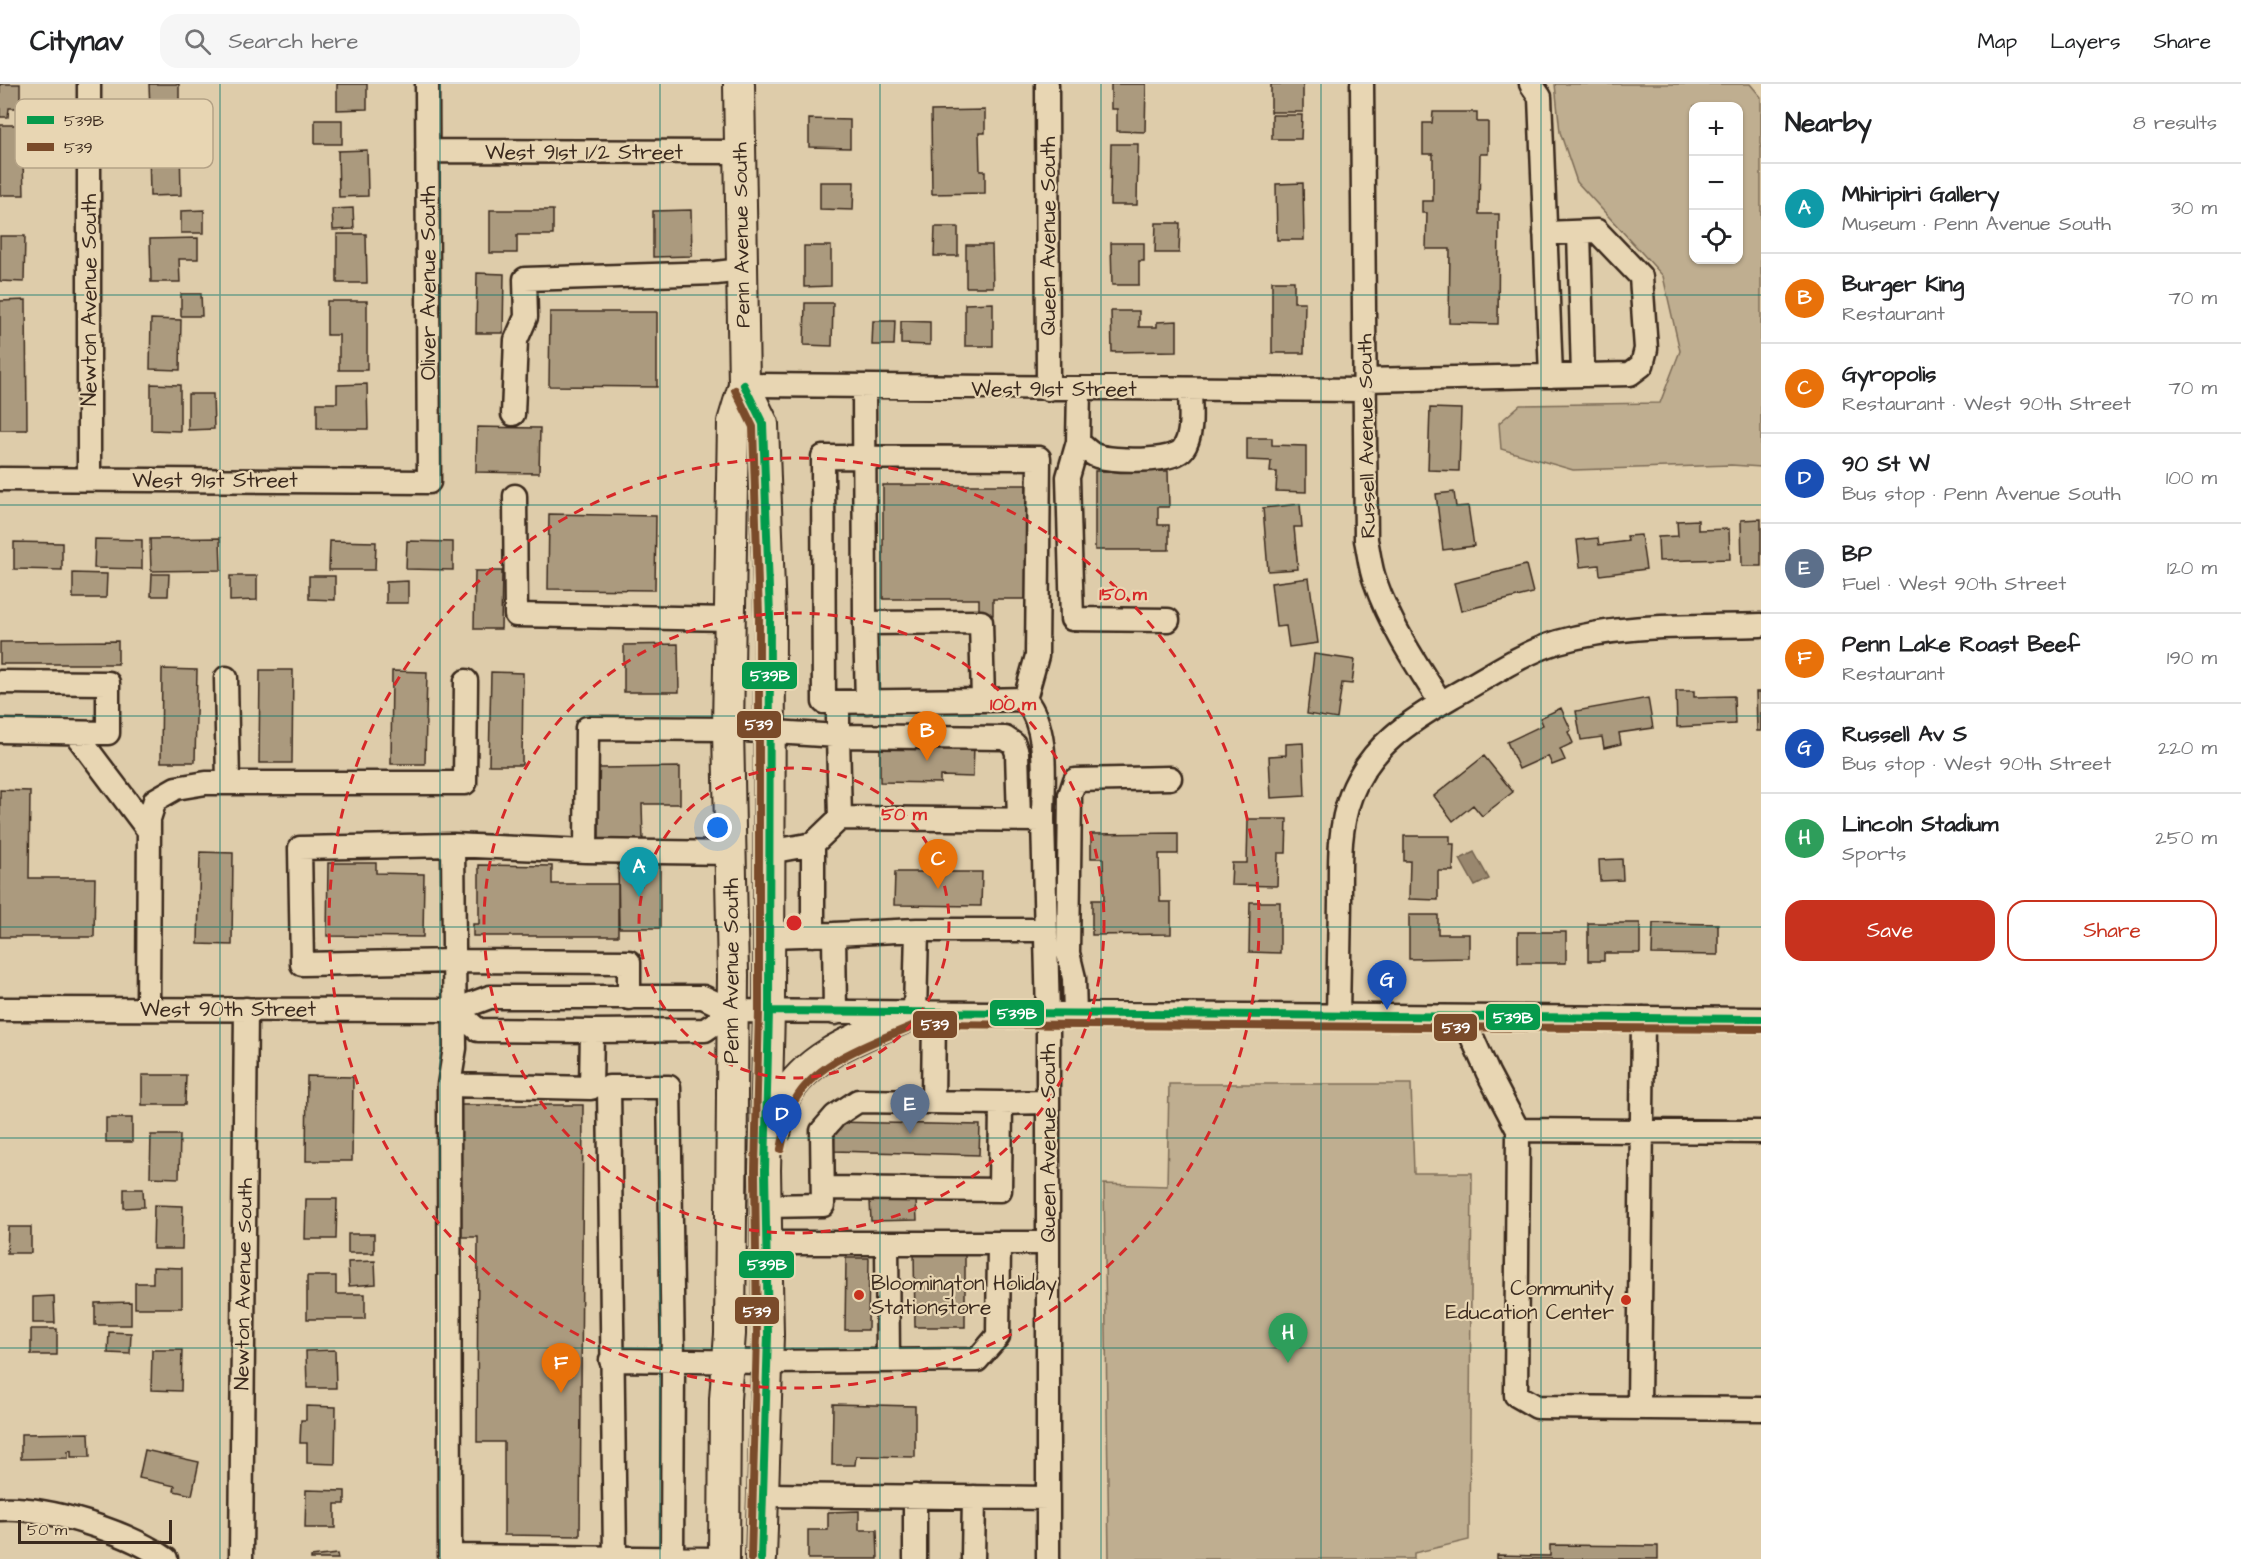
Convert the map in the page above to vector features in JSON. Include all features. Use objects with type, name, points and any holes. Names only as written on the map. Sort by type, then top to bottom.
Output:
[{"type":"main road","name":"Penn Avenue South","points":[[724,1559],[733,1011],[728,729],[733,422],[744,385],[739,84]]},
{"type":"main road","name":"Penn Avenue South","points":[[744,385],[763,424],[770,617],[769,1011],[765,1170],[768,1244],[767,1362],[761,1559]]},
{"type":"main road","points":[[765,1170],[784,1099],[806,1071],[835,1049],[925,1013]]},
{"type":"street","name":"Oliver Avenue South","points":[[427,84],[429,482]]},
{"type":"street","name":"Queen Avenue South","points":[[1047,84],[1048,389]]},
{"type":"street","name":"Russell Avenue South","points":[[1362,84],[1366,540],[1374,579],[1389,616],[1442,703]]},
{"type":"street","points":[[1531,84],[1540,97],[1551,376]]},
{"type":"street","name":"West 91st 1/2 Street","points":[[427,151],[740,152]]},
{"type":"street","name":"Newton Avenue South","points":[[89,168],[89,479]]},
{"type":"street","name":"West 91st Street","points":[[744,385],[1190,389],[1365,385],[1630,374],[1642,365],[1646,349],[1641,277],[1597,231],[1545,233]]},
{"type":"street","points":[[1578,232],[1583,375]]},
{"type":"street","points":[[513,414],[516,339],[526,317],[525,279],[716,273],[741,270]]},
{"type":"street","points":[[864,387],[867,702]]},
{"type":"street","points":[[1078,389],[1078,442],[1068,477],[1072,619],[1168,620]]},
{"type":"street","points":[[1078,442],[1095,456],[1134,459],[1169,458],[1182,451],[1189,436],[1190,389]]},
{"type":"street","points":[[823,457],[864,458],[1039,458],[1037,656],[1025,699],[824,702],[823,457]]},
{"type":"street","name":"West 91st Street","points":[[0,479],[429,482]]},
{"type":"street","points":[[515,496],[516,615],[730,619]]},
{"type":"street","points":[[866,624],[981,622],[983,700]]},
{"type":"street","points":[[1338,1016],[1342,825],[1352,794],[1368,763],[1389,739],[1415,718],[1511,662],[1557,642],[1606,632],[1761,624]]},
{"type":"street","points":[[226,678],[228,783]]},
{"type":"street","points":[[148,1009],[150,819],[155,800],[176,788],[206,783],[465,783],[466,681]]},
{"type":"street","points":[[0,682],[108,683],[108,733],[0,731]]},
{"type":"street","name":"Queen Avenue South","points":[[1025,699],[1035,711],[1041,735],[1044,820],[1048,1015],[1048,1559]]},
{"type":"street","points":[[837,702],[840,818]]},
{"type":"street","points":[[586,851],[587,728],[728,729],[838,736],[1005,738],[1014,744],[1017,753],[1019,819]]},
{"type":"street","points":[[75,733],[150,831]]},
{"type":"street","points":[[1075,1015],[1074,978],[1068,953],[1070,795],[1075,780],[1170,778]]},
{"type":"street","points":[[769,852],[813,844],[840,818],[1044,820]]},
{"type":"street","points":[[813,844],[835,1012]]},
{"type":"street","points":[[453,845],[455,1011],[454,1048],[449,1085],[450,1557],[615,1556],[724,1559]]},
{"type":"street","points":[[629,998],[629,962],[454,961],[302,964],[300,848],[453,845],[586,851],[731,853]]},
{"type":"street","points":[[917,930],[933,1102]]},
{"type":"street","points":[[769,936],[917,930],[1046,930]]},
{"type":"street","name":"West 90th Street","points":[[0,1009],[455,1011],[490,997],[703,997],[733,1011],[1761,1019]]},
{"type":"street","name":"Newton Avenue South","points":[[241,1559],[246,1010]]},
{"type":"street","points":[[455,1011],[478,1030],[592,1031],[705,1030],[733,1011]]},
{"type":"street","points":[[1463,1017],[1518,1130],[1516,1395],[1537,1407],[1761,1409]]},
{"type":"street","points":[[1639,1408],[1644,1018]]},
{"type":"street","points":[[592,1031],[600,1088],[611,1360],[615,1556]]},
{"type":"street","points":[[449,1085],[669,1087],[674,1360],[672,1558]]},
{"type":"street","points":[[766,1206],[823,1205],[822,1131],[835,1116],[858,1101],[1048,1102]]},
{"type":"street","points":[[823,1188],[1000,1190],[1001,1103]]},
{"type":"street","points":[[1518,1130],[1761,1132]]},
{"type":"street","points":[[887,1243],[888,1360]]},
{"type":"street","points":[[611,1360],[729,1362],[977,1360],[998,1336],[999,1243]]},
{"type":"street","points":[[768,1244],[1048,1243]]},
{"type":"street","points":[[762,1495],[1048,1498]]},
{"type":"street","points":[[915,1496],[915,1559]]},
{"type":"street","points":[[973,1559],[974,1497]]},
{"type":"street","points":[[0,1509],[57,1515],[106,1528],[166,1559]]},
{"type":"shaded area","points":[[1555,84],[1750,84],[1761,97],[1761,467],[1731,465],[1573,470],[1501,449],[1499,423],[1520,405],[1660,403],[1680,351],[1663,276],[1577,182],[1560,132]]},
{"type":"shaded area","points":[[1474,852],[1489,879],[1475,886],[1460,859]]},
{"type":"shaded area","points":[[1169,1084],[1411,1084],[1414,1173],[1472,1173],[1469,1540],[1414,1553],[1414,1559],[1109,1559],[1104,1184],[1167,1186]]},
{"type":"building","points":[[0,84],[20,84],[20,99],[15,99],[15,108],[9,108],[8,117],[0,117]]},
{"type":"building","points":[[149,84],[179,84],[179,99],[150,99]]},
{"type":"building","points":[[337,84],[367,84],[367,109],[337,110]]},
{"type":"building","points":[[1111,84],[1146,84],[1145,132],[1117,131],[1117,109],[1111,109]]},
{"type":"building","points":[[1271,84],[1303,84],[1303,112],[1271,112]]},
{"type":"building","points":[[985,110],[985,133],[979,133],[980,171],[985,171],[985,193],[932,194],[931,111]]},
{"type":"building","points":[[1433,112],[1477,112],[1477,122],[1488,122],[1488,154],[1480,154],[1479,214],[1499,214],[1498,324],[1449,323],[1450,249],[1426,249],[1427,213],[1422,213],[1422,201],[1433,201],[1433,154],[1423,154],[1423,123],[1432,123]]},
{"type":"building","points":[[1272,115],[1302,115],[1301,139],[1272,139]]},
{"type":"building","points":[[809,119],[850,120],[850,148],[809,147]]},
{"type":"building","points":[[315,120],[342,120],[342,144],[315,144]]},
{"type":"building","points":[[0,125],[15,125],[15,168],[23,168],[24,195],[0,195]]},
{"type":"building","points":[[1111,144],[1138,144],[1137,205],[1110,205]]},
{"type":"building","points":[[367,150],[368,196],[339,197],[338,151]]},
{"type":"building","points":[[149,168],[180,168],[181,195],[150,196]]},
{"type":"building","points":[[820,182],[854,182],[853,210],[820,209]]},
{"type":"building","points":[[1303,183],[1304,240],[1277,240],[1276,184]]},
{"type":"building","points":[[353,208],[354,229],[333,230],[332,209]]},
{"type":"building","points":[[204,210],[204,233],[181,233],[181,211]]},
{"type":"building","points":[[490,210],[553,210],[553,235],[517,235],[517,253],[490,253]]},
{"type":"building","points":[[691,210],[692,256],[653,257],[653,211]]},
{"type":"building","points":[[1156,223],[1180,223],[1179,253],[1155,253]]},
{"type":"building","points":[[935,227],[958,227],[958,256],[934,256]]},
{"type":"building","points":[[337,234],[366,234],[367,283],[337,283]]},
{"type":"building","points":[[0,236],[25,236],[24,282],[0,281]]},
{"type":"building","points":[[198,238],[198,259],[179,259],[180,282],[151,282],[150,239]]},
{"type":"building","points":[[1111,243],[1144,243],[1144,261],[1139,261],[1139,285],[1112,285]]},
{"type":"building","points":[[966,245],[992,245],[993,287],[966,287]]},
{"type":"building","points":[[804,246],[831,246],[831,286],[804,287]]},
{"type":"building","points":[[477,273],[504,274],[503,333],[476,333]]},
{"type":"building","points":[[1272,281],[1294,281],[1294,302],[1305,302],[1304,353],[1272,353]]},
{"type":"building","points":[[181,294],[201,294],[202,316],[181,316]]},
{"type":"building","points":[[26,300],[27,430],[0,430],[0,301]]},
{"type":"building","points":[[327,301],[367,301],[367,370],[339,370],[339,335],[327,335]]},
{"type":"building","points":[[805,303],[833,303],[832,346],[804,345]]},
{"type":"building","points":[[993,303],[993,346],[965,346],[965,304]]},
{"type":"building","points":[[1111,311],[1139,311],[1139,327],[1157,327],[1157,322],[1177,321],[1177,351],[1112,352]]},
{"type":"building","points":[[550,312],[657,312],[657,387],[549,386]]},
{"type":"building","points":[[151,319],[181,320],[180,370],[150,369]]},
{"type":"building","points":[[873,321],[895,321],[894,345],[872,345]]},
{"type":"building","points":[[901,321],[930,322],[930,345],[901,344]]},
{"type":"building","points":[[151,384],[180,385],[180,431],[151,430]]},
{"type":"building","points":[[367,384],[368,429],[317,429],[317,403],[337,403],[337,385]]},
{"type":"building","points":[[188,394],[213,394],[214,429],[188,430]]},
{"type":"building","points":[[1430,408],[1461,409],[1459,471],[1428,470]]},
{"type":"building","points":[[477,427],[540,428],[539,473],[476,472]]},
{"type":"building","points":[[1247,438],[1272,438],[1272,445],[1306,446],[1306,492],[1276,491],[1277,472],[1270,472],[1271,461],[1247,460]]},
{"type":"building","points":[[1095,471],[1168,471],[1169,507],[1158,507],[1158,525],[1169,525],[1169,550],[1095,550]]},
{"type":"building","points":[[883,485],[1026,485],[1026,599],[993,599],[993,615],[979,615],[979,599],[883,599]]},
{"type":"building","points":[[1454,492],[1456,507],[1468,506],[1474,546],[1443,550],[1436,494]]},
{"type":"building","points":[[1300,504],[1302,527],[1294,527],[1298,569],[1268,571],[1263,508]]},
{"type":"building","points":[[549,514],[656,516],[655,590],[548,589]]},
{"type":"building","points":[[1761,519],[1761,566],[1742,566],[1741,520]]},
{"type":"building","points":[[1698,520],[1698,530],[1729,529],[1730,559],[1659,561],[1658,537],[1678,536],[1677,521]]},
{"type":"building","points":[[1641,535],[1646,569],[1600,575],[1599,565],[1580,567],[1577,540],[1598,538],[1599,545],[1628,541],[1627,536]]},
{"type":"building","points":[[220,538],[221,570],[151,571],[150,539]]},
{"type":"building","points":[[95,539],[142,540],[142,569],[94,568]]},
{"type":"building","points":[[330,541],[376,542],[375,570],[329,570]]},
{"type":"building","points":[[407,541],[453,542],[453,570],[406,569]]},
{"type":"building","points":[[14,542],[62,543],[62,570],[14,569]]},
{"type":"building","points":[[1526,565],[1533,593],[1461,611],[1454,583]]},
{"type":"building","points":[[475,571],[502,571],[501,629],[474,629]]},
{"type":"building","points":[[73,573],[107,574],[106,598],[73,598]]},
{"type":"building","points":[[152,574],[169,574],[168,596],[151,596]]},
{"type":"building","points":[[230,576],[257,576],[257,600],[230,601]]},
{"type":"building","points":[[309,576],[335,576],[335,600],[309,599]]},
{"type":"building","points":[[1309,578],[1318,643],[1289,647],[1286,626],[1276,627],[1271,583]]},
{"type":"building","points":[[408,581],[408,603],[386,603],[386,582]]},
{"type":"building","points":[[118,641],[118,664],[0,664],[0,642]]},
{"type":"building","points":[[678,644],[679,692],[624,692],[624,645]]},
{"type":"building","points":[[1314,654],[1355,660],[1352,684],[1342,683],[1337,719],[1307,714]]},
{"type":"building","points":[[162,669],[197,670],[195,762],[161,762]]},
{"type":"building","points":[[260,670],[293,670],[292,763],[259,763]]},
{"type":"building","points":[[392,671],[427,672],[425,764],[391,764]]},
{"type":"building","points":[[491,672],[523,673],[522,765],[489,765]]},
{"type":"building","points":[[1676,691],[1694,691],[1694,697],[1734,696],[1735,724],[1677,727]]},
{"type":"building","points":[[1756,692],[1761,692],[1761,731],[1757,731]]},
{"type":"building","points":[[1648,698],[1653,728],[1619,733],[1621,744],[1604,748],[1602,737],[1581,740],[1576,711]]},
{"type":"building","points":[[1561,708],[1571,730],[1568,732],[1573,743],[1560,749],[1565,760],[1552,765],[1548,756],[1519,769],[1507,742],[1543,725],[1540,718]]},
{"type":"building","points":[[1303,743],[1305,796],[1271,798],[1269,756],[1286,755],[1286,744]]},
{"type":"building","points":[[880,744],[974,745],[973,777],[940,776],[940,783],[880,782]]},
{"type":"building","points":[[1484,756],[1513,792],[1482,816],[1473,805],[1453,821],[1434,796]]},
{"type":"building","points":[[680,767],[680,804],[642,804],[643,842],[599,842],[598,768]]},
{"type":"building","points":[[0,790],[30,791],[29,878],[95,878],[94,937],[0,937]]},
{"type":"building","points":[[1248,819],[1287,819],[1286,853],[1278,853],[1277,886],[1231,885],[1232,863],[1247,863]]},
{"type":"building","points":[[1178,833],[1178,854],[1159,854],[1160,902],[1171,902],[1171,934],[1092,935],[1092,900],[1104,900],[1103,858],[1091,858],[1091,834]]},
{"type":"building","points":[[1404,836],[1450,836],[1450,844],[1454,844],[1453,871],[1438,871],[1438,900],[1409,899],[1410,861],[1404,861]]},
{"type":"building","points":[[200,852],[233,853],[232,945],[198,944]]},
{"type":"building","points":[[1622,859],[1623,880],[1600,881],[1599,860]]},
{"type":"building","points":[[328,863],[376,863],[376,873],[424,874],[423,937],[327,936]]},
{"type":"building","points":[[479,865],[552,866],[552,884],[618,884],[618,936],[473,936],[473,924],[479,924]]},
{"type":"building","points":[[618,865],[660,865],[660,928],[619,928]]},
{"type":"building","points":[[895,872],[982,872],[981,906],[894,905]]},
{"type":"building","points":[[1250,902],[1280,902],[1280,953],[1249,952]]},
{"type":"building","points":[[1409,915],[1438,915],[1438,934],[1469,934],[1469,958],[1409,959]]},
{"type":"building","points":[[1588,923],[1640,923],[1640,953],[1604,953],[1604,961],[1588,961]]},
{"type":"building","points":[[1653,923],[1718,924],[1718,955],[1652,954]]},
{"type":"building","points":[[1518,932],[1566,932],[1566,963],[1518,963]]},
{"type":"building","points":[[142,1075],[186,1075],[185,1105],[142,1105]]},
{"type":"building","points":[[307,1076],[353,1077],[352,1161],[306,1161]]},
{"type":"building","points":[[459,1105],[583,1105],[580,1536],[504,1535],[504,1442],[477,1442],[478,1237],[458,1237]]},
{"type":"building","points":[[106,1118],[132,1118],[132,1142],[106,1142]]},
{"type":"building","points":[[835,1122],[980,1125],[979,1155],[834,1151]]},
{"type":"building","points":[[151,1135],[180,1135],[179,1178],[150,1177]]},
{"type":"building","points":[[124,1189],[143,1189],[144,1207],[124,1208]]},
{"type":"building","points":[[306,1199],[337,1199],[336,1239],[305,1239]]},
{"type":"building","points":[[916,1200],[917,1220],[871,1221],[870,1201]]},
{"type":"building","points":[[154,1205],[183,1206],[182,1249],[153,1249]]},
{"type":"building","points":[[8,1227],[31,1227],[31,1253],[7,1253]]},
{"type":"building","points":[[348,1234],[374,1234],[374,1253],[348,1253]]},
{"type":"building","points":[[914,1250],[965,1250],[965,1327],[915,1327]]},
{"type":"building","points":[[846,1258],[869,1258],[868,1330],[845,1330]]},
{"type":"building","points":[[375,1261],[376,1284],[349,1286],[348,1262]]},
{"type":"building","points":[[153,1267],[182,1268],[182,1308],[135,1308],[135,1283],[153,1283]]},
{"type":"building","points":[[307,1276],[336,1276],[336,1294],[365,1294],[365,1319],[307,1319]]},
{"type":"building","points":[[54,1296],[55,1323],[33,1323],[33,1297]]},
{"type":"building","points":[[131,1302],[131,1325],[95,1325],[95,1303]]},
{"type":"building","points":[[31,1329],[57,1329],[57,1355],[31,1355]]},
{"type":"building","points":[[109,1332],[131,1333],[130,1354],[108,1353]]},
{"type":"building","points":[[152,1350],[182,1350],[181,1391],[151,1390]]},
{"type":"building","points":[[335,1350],[336,1388],[307,1388],[306,1351]]},
{"type":"building","points":[[833,1404],[915,1406],[915,1457],[856,1456],[855,1465],[832,1465]]},
{"type":"building","points":[[306,1406],[336,1407],[335,1464],[307,1463],[307,1443],[300,1443],[301,1420],[306,1420]]},
{"type":"building","points":[[89,1433],[90,1457],[71,1457],[71,1450],[68,1451],[68,1458],[21,1459],[21,1434]]},
{"type":"building","points":[[145,1450],[199,1462],[192,1495],[174,1491],[175,1486],[139,1478]]},
{"type":"building","points":[[306,1490],[345,1491],[345,1504],[335,1504],[335,1528],[305,1528]]},
{"type":"building","points":[[859,1511],[859,1530],[877,1530],[878,1559],[808,1559],[808,1530],[828,1530],[828,1512]]},
{"type":"building","points":[[1550,1545],[1658,1546],[1658,1559],[1497,1559],[1497,1555],[1550,1556]]},
{"type":"building","points":[[337,1554],[338,1559],[311,1559],[311,1557]]},
{"type":"transit line","name":"539B","points":[[744,385],[763,424],[770,617],[769,1011],[765,1170],[768,1335],[761,1559]]},
{"type":"transit line","name":"539","points":[[735,390],[753,427],[759,617],[759,1011],[755,1170],[757,1335],[751,1559]]},
{"type":"transit line","name":"539B","points":[[769,1011],[1761,1019]]},
{"type":"transit line","name":"539","points":[[781,1149],[791,1108],[813,1078],[845,1056],[917,1024],[1761,1029]]},
{"type":"place","name":"Burger King","points":[[927,761]]},
{"type":"place","name":"Gyropolis","points":[[938,889]]},
{"type":"place","name":"Mhiripiri Gallery","points":[[639,897]]},
{"type":"place","name":"Russell Av S","points":[[1387,1010]]},
{"type":"place","name":"BP","points":[[910,1134]]},
{"type":"place","name":"90 St W","points":[[782,1144]]},
{"type":"place","name":"Bloomington Holiday Stationstore","points":[[859,1295]]},
{"type":"place","name":"Community Education Center","points":[[1626,1300]]},
{"type":"place","name":"Lincoln Stadium","points":[[1288,1363]]},
{"type":"place","name":"Penn Lake Roast Beef","points":[[561,1393]]}]
